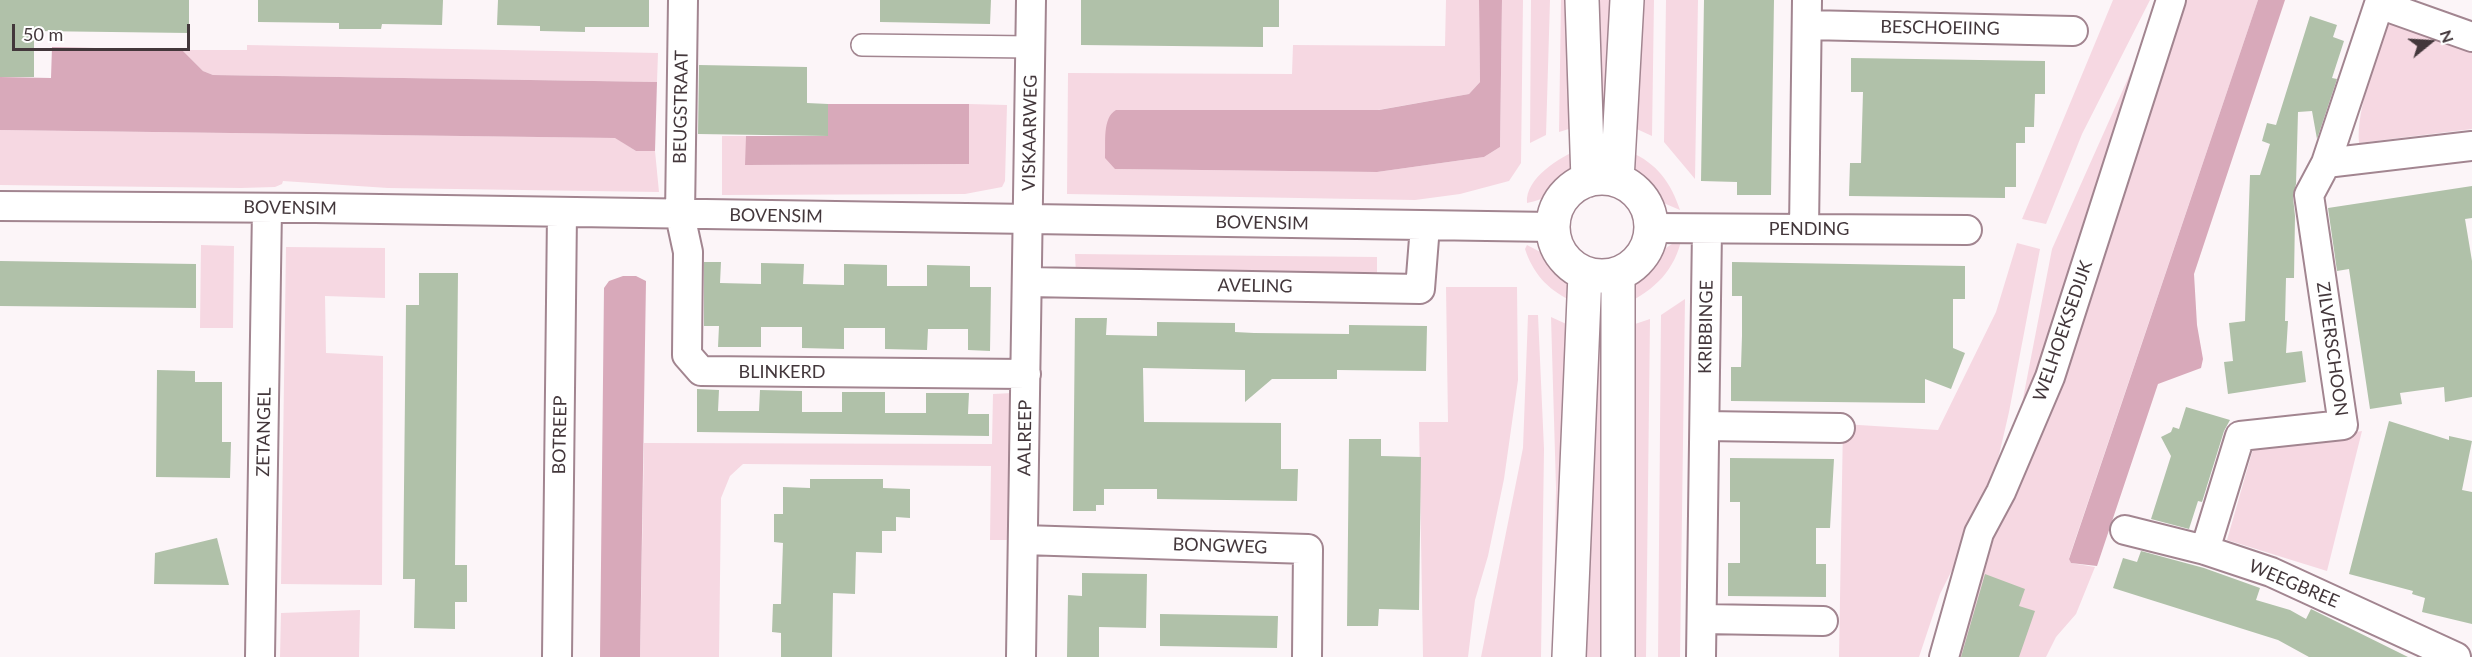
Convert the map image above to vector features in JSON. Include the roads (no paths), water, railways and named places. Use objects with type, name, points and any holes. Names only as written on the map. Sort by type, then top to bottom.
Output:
[{"type":"main road","points":[[1582,0],[1603,180]]},
{"type":"main road","points":[[1603,180],[1627,0]]},
{"type":"main road","points":[[1603,180],[1629,186],[1645,204],[1651,228],[1650,238],[1642,256],[1627,270],[1601,277],[1585,274],[1574,268],[1558,250],[1552,227],[1559,203],[1567,193],[1603,180]]},
{"type":"main road","points":[[1569,657],[1585,274]]},
{"type":"main road","points":[[1618,274],[1618,657]]},
{"type":"street","name":"BEUGSTRAAT","points":[[680,215],[683,0]]},
{"type":"street","name":"VISKAARWEG","points":[[1028,220],[1031,0]]},
{"type":"street","name":"WELHOEKSEDIJK","points":[[1944,657],[1979,533],[2001,492],[2050,377],[2171,0]]},
{"type":"street","name":"ZILVERSCHOON","points":[[2205,549],[2240,436],[2343,424],[2309,195],[2326,163],[2379,4],[2472,37]]},
{"type":"street","name":"BESCHOEIING","points":[[1804,229],[1807,12],[2073,31]]},
{"type":"street","points":[[862,45],[1031,47]]},
{"type":"street","points":[[2326,163],[2472,146]]},
{"type":"street","name":"BOVENSIM","points":[[0,206],[1552,227]]},
{"type":"street","name":"ZETANGEL","points":[[260,657],[267,208]]},
{"type":"street","name":"BOTREEP","points":[[557,657],[562,213]]},
{"type":"street","name":"BLINKERD","points":[[680,215],[688,252],[687,355],[701,371],[1026,374]]},
{"type":"street","name":"AALREEP","points":[[1021,657],[1028,220]]},
{"type":"street","name":"AVELING","points":[[1027,282],[1420,289],[1425,226]]},
{"type":"street","name":"PENDING","points":[[1651,228],[1967,230]]},
{"type":"street","name":"KRIBBINGE","points":[[1701,657],[1707,229]]},
{"type":"street","points":[[1705,426],[1840,428]]},
{"type":"street","name":"WEEGBREE","points":[[2126,530],[2205,549],[2271,572],[2456,657]]},
{"type":"street","name":"BONGWEG","points":[[1023,540],[1308,549],[1307,657]]},
{"type":"street","points":[[1702,619],[1823,621]]}]
